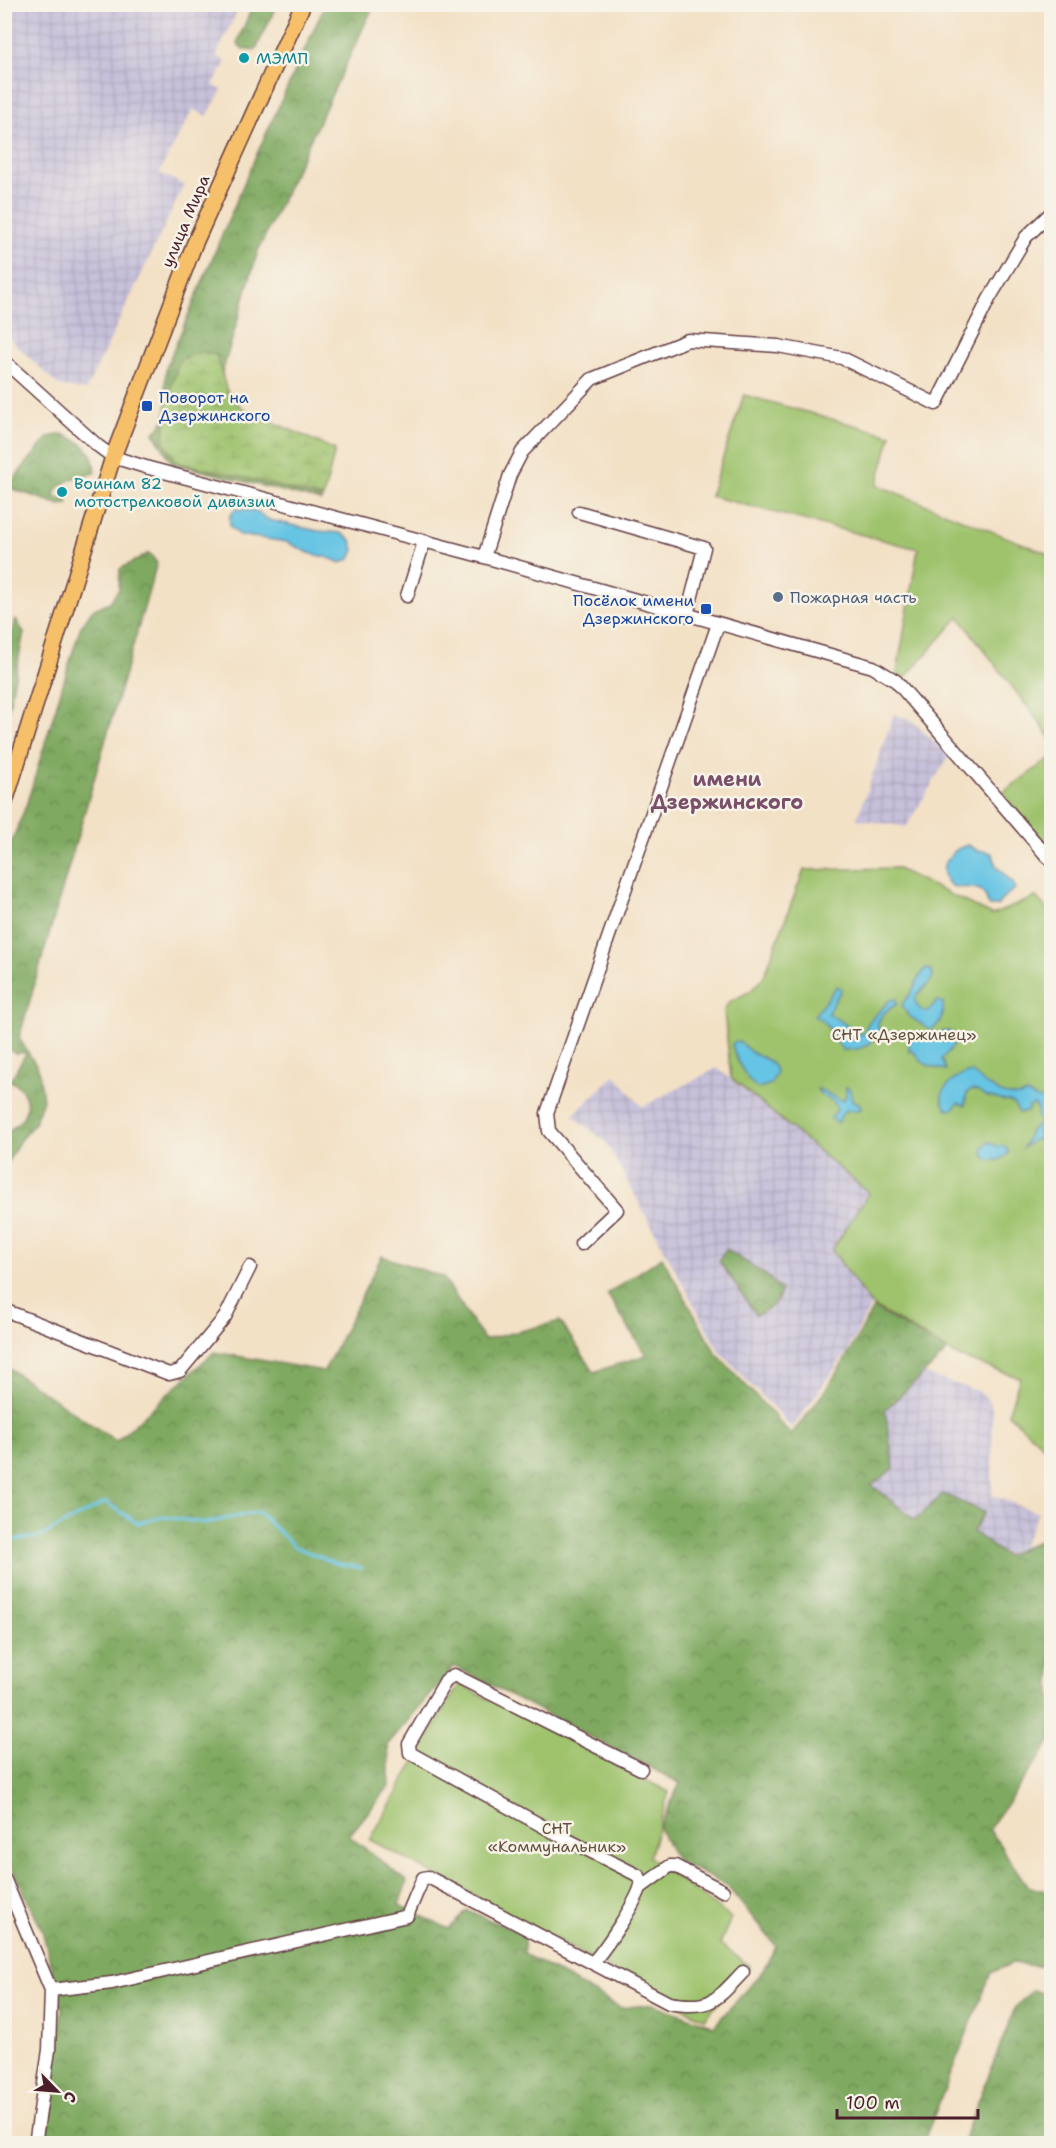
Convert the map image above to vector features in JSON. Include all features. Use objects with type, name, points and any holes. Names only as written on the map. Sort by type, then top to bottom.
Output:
[{"type":"main road","name":"улица Мира","points":[[4,806],[113,457],[194,245],[303,4]]},
{"type":"street","points":[[484,557],[510,475],[522,452],[592,379],[688,340],[778,346],[842,358],[936,404],[989,299],[1026,237],[1052,212]]},
{"type":"street","points":[[4,361],[113,457],[484,557],[859,662],[896,681],[1052,862]]},
{"type":"street","points":[[579,512],[704,548],[687,615]]},
{"type":"street","points":[[407,596],[424,542]]},
{"type":"street","points":[[581,1244],[617,1210],[549,1131],[547,1113],[718,624]]},
{"type":"street","points":[[4,1310],[169,1374],[180,1371],[225,1317],[250,1267]]},
{"type":"street","points":[[592,1963],[605,1948],[640,1888],[639,1876],[566,1839],[410,1753],[408,1748],[446,1680],[453,1675],[641,1769]]},
{"type":"street","points":[[640,1888],[670,1866],[675,1866],[723,1891]]},
{"type":"street","points":[[51,1990],[112,1983],[407,1916],[423,1878],[428,1876],[661,2000],[682,2005],[709,2004],[743,1972]]},
{"type":"street","points":[[4,1878],[51,1990],[49,2050],[35,2144]]},
{"type":"shaded area","points":[[4,5],[240,5],[216,56],[226,62],[213,85],[222,90],[207,116],[193,109],[159,173],[184,185],[86,390],[59,386],[5,334]]},
{"type":"shaded area","points":[[894,714],[911,720],[949,756],[906,827],[857,819]]},
{"type":"shaded area","points":[[717,1068],[869,1193],[832,1250],[871,1305],[847,1352],[792,1428],[719,1351],[606,1142],[573,1115],[615,1075],[642,1107]]},
{"type":"shaded area","points":[[901,1366],[977,1391],[985,1396],[990,1404],[993,1411],[992,1495],[1038,1513],[1017,1558],[858,1499]]},
{"type":"green space","points":[[253,5],[277,5],[255,51],[243,49],[237,43]]},
{"type":"green space","points":[[325,5],[374,5],[258,251],[222,373],[228,405],[335,450],[321,501],[172,463],[154,433],[171,412],[165,388],[166,368],[250,169]]},
{"type":"green space","points":[[201,351],[216,355],[227,391],[242,408],[335,450],[323,498],[178,463],[164,442],[167,398],[180,360]]},
{"type":"green space","points":[[744,395],[891,435],[877,485],[1051,555],[1051,738],[959,617],[904,679],[897,673],[918,549],[710,496]]},
{"type":"green space","points":[[62,434],[76,440],[90,452],[95,473],[65,482],[56,490],[53,496],[66,499],[68,504],[60,505],[8,486],[48,437]]},
{"type":"green space","points":[[149,553],[157,563],[19,1038],[39,1070],[43,1100],[34,1124],[20,1140],[5,1167],[5,1135],[21,1120],[25,1112],[26,1101],[19,1087],[10,1081],[25,1055],[24,1052],[16,1054],[5,1048],[5,858],[26,806],[80,628],[92,610],[110,602],[119,589],[120,569]]},
{"type":"green space","points":[[16,619],[24,633],[5,725],[5,648]]},
{"type":"green space","points":[[1051,758],[1051,851],[1002,793]]},
{"type":"green space","name":"СНТ «Дзержинец»","points":[[896,868],[992,915],[1036,897],[1051,913],[1051,1453],[1008,1414],[1020,1378],[959,1357],[871,1305],[832,1250],[869,1193],[731,1078],[724,1011],[729,1002],[751,991],[764,976],[804,870]]},
{"type":"green space","points":[[726,1249],[766,1275],[781,1290],[772,1306],[756,1315],[719,1261]]},
{"type":"green space","points":[[382,1256],[443,1277],[484,1340],[560,1321],[594,1372],[646,1355],[607,1294],[662,1257],[716,1353],[791,1434],[815,1405],[836,1374],[873,1308],[948,1351],[885,1410],[894,1468],[872,1485],[915,1520],[943,1494],[984,1512],[973,1532],[1006,1556],[1051,1535],[1051,1741],[989,1829],[1028,1887],[1051,1892],[1051,1968],[1012,1963],[991,1973],[923,2143],[45,2143],[62,2009],[42,1930],[5,1854],[5,1366],[116,1441],[214,1352],[324,1371]],"holes":[[[454,1666],[680,1783],[659,1828],[676,1860],[727,1886],[776,1946],[762,1972],[714,2026],[653,2004],[621,2008],[524,1954],[524,1935],[467,1910],[449,1929],[399,1905],[407,1881],[349,1836],[390,1785],[388,1744]]]},
{"type":"green space","name":"СНТ «Коммунальник»","points":[[459,1684],[669,1792],[649,1857],[731,1918],[720,1944],[750,1966],[704,2019],[370,1840]]},
{"type":"green space","points":[[1032,1990],[1051,1995],[1051,2143],[962,2143],[1015,2008]]},
{"type":"water","points":[[235,509],[256,511],[269,520],[318,531],[341,533],[351,540],[354,550],[350,559],[341,563],[309,553],[287,542],[239,535],[230,526],[230,516]]},
{"type":"water","points":[[968,845],[978,851],[993,854],[996,866],[1014,884],[1015,889],[997,906],[988,906],[984,893],[980,890],[955,887],[947,881],[943,870],[945,863],[955,850]]},
{"type":"water","points":[[929,969],[933,977],[918,994],[916,1002],[924,1012],[928,1011],[937,1001],[943,1002],[941,1019],[930,1030],[909,1016],[902,1006],[924,970]]},
{"type":"water","points":[[837,986],[841,990],[828,1013],[860,1034],[863,1034],[869,1022],[890,1000],[896,999],[897,1004],[879,1021],[878,1029],[886,1033],[885,1036],[879,1033],[864,1047],[855,1049],[843,1050],[839,1046],[827,1026],[814,1016]]},
{"type":"water","points":[[948,1031],[954,1034],[955,1042],[942,1059],[946,1070],[926,1064],[916,1053],[911,1050],[909,1052],[909,1039],[926,1033],[935,1034]]},
{"type":"water","points":[[736,1041],[773,1065],[776,1073],[771,1084],[759,1088],[751,1082],[735,1055],[732,1044]]},
{"type":"water","points":[[971,1072],[1005,1094],[1019,1096],[1027,1094],[1037,1099],[1048,1100],[1052,1113],[1046,1135],[1044,1134],[1045,1126],[1042,1125],[1038,1131],[1039,1140],[1033,1140],[1023,1148],[1030,1131],[1040,1123],[1035,1105],[1030,1106],[1027,1112],[1019,1113],[1013,1103],[971,1090],[967,1093],[965,1105],[958,1103],[953,1109],[948,1110],[943,1104],[942,1097],[947,1086],[958,1077]]},
{"type":"water","points":[[846,1087],[850,1089],[852,1100],[860,1104],[861,1109],[845,1111],[837,1123],[831,1118],[837,1110],[836,1106],[817,1089],[844,1100]]},
{"type":"water","points":[[989,1142],[997,1146],[1005,1146],[1008,1154],[999,1160],[988,1160],[983,1150],[984,1145]]},
{"type":"waterway","points":[[4,1541],[39,1537],[106,1502],[137,1523],[164,1517],[206,1523],[258,1512],[295,1547],[335,1563],[362,1568]]},
{"type":"place","name":"МЭМП","points":[[244,58]]},
{"type":"place","name":"Поворот на Дзержинского","points":[[147,406]]},
{"type":"place","name":"Воинам 82 мотострелковой дивизии","points":[[62,492]]},
{"type":"place","name":"Пожарная часть","points":[[778,597]]},
{"type":"place","name":"Посёлок имени Дзержинского","points":[[706,609]]},
{"type":"district","name":"имени Дзержинского","points":[[727,790]]}]
